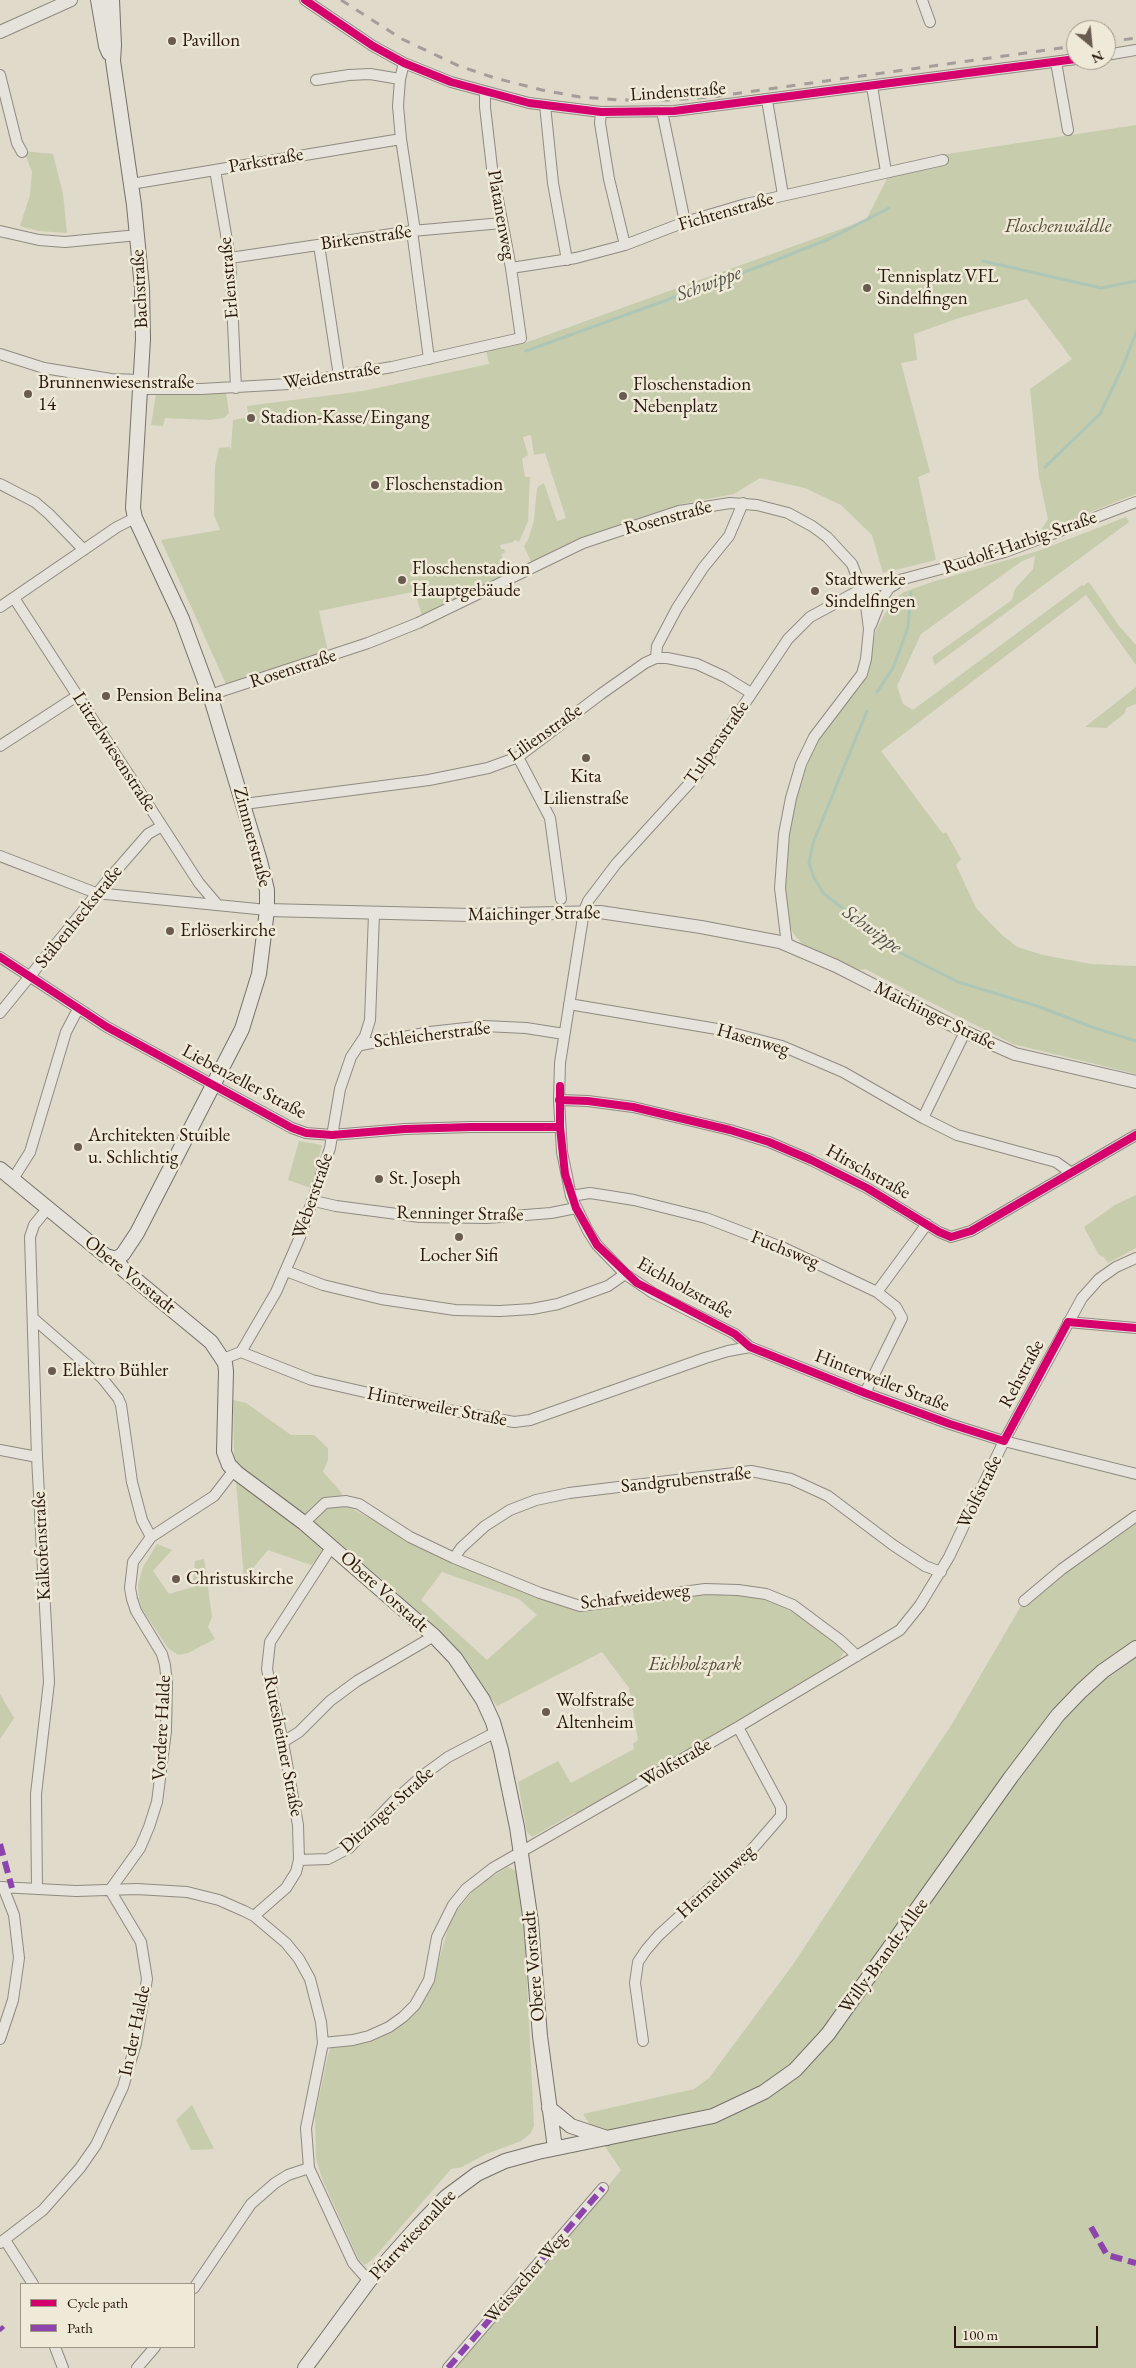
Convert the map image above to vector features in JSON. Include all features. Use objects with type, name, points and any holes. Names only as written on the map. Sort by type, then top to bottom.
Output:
[{"type":"main road","name":"Bachstraße","points":[[98,0],[106,46],[113,61]]},
{"type":"main road","name":"Bachstraße","points":[[112,0],[113,61],[138,235],[142,288],[140,385],[132,497],[135,518]]},
{"type":"main road","name":"Zimmerstraße","points":[[116,1259],[124,1254],[137,1233],[242,1029],[259,974],[268,910],[267,890],[244,804],[210,695],[182,618],[135,518]]},
{"type":"main road","name":"Obere Vorstadt","points":[[0,1169],[106,1256],[116,1259],[124,1270],[212,1342],[223,1359],[227,1377],[224,1452],[226,1460],[234,1470],[332,1546],[434,1636],[455,1658],[470,1678],[491,1717],[496,1732],[521,1852],[531,1922],[540,2036],[555,2148]]},
{"type":"main road","name":"Willy-Brandt-Allee","points":[[555,2148],[712,2116],[758,2095],[795,2070],[828,2034],[1011,1777],[1058,1715],[1103,1671],[1136,1648]]},
{"type":"main road","points":[[549,2108],[570,2126],[608,2138]]},
{"type":"main road","name":"Pfarrwiesenallee","points":[[306,2368],[369,2281],[446,2197],[468,2180],[505,2161],[555,2148]]},
{"type":"street","points":[[0,32],[71,0]]},
{"type":"street","name":"Lindenstraße","points":[[305,0],[354,35],[404,64],[450,82],[545,105],[601,112],[662,111],[767,100],[1066,60]]},
{"type":"street","points":[[922,0],[930,22]]},
{"type":"street","points":[[1116,53],[1136,50]]},
{"type":"street","points":[[1056,62],[1068,130]]},
{"type":"street","points":[[404,64],[400,79],[398,106],[429,359]]},
{"type":"street","points":[[316,80],[370,74],[400,79]]},
{"type":"street","points":[[0,75],[17,143],[22,152]]},
{"type":"street","points":[[872,86],[886,172]]},
{"type":"street","name":"Platanenweg","points":[[485,92],[491,159],[511,268],[520,338]]},
{"type":"street","points":[[767,100],[783,195]]},
{"type":"street","points":[[545,105],[553,182],[568,260]]},
{"type":"street","points":[[662,111],[684,222]]},
{"type":"street","points":[[601,112],[600,123],[609,179],[625,245]]},
{"type":"street","name":"Parkstraße","points":[[131,184],[401,139]]},
{"type":"street","name":"Fichtenstraße","points":[[511,268],[568,260],[625,245],[684,222],[783,195],[943,160]]},
{"type":"street","name":"Erlenstraße","points":[[215,170],[230,258],[236,388]]},
{"type":"street","name":"Birkenstraße","points":[[230,258],[414,231],[502,223]]},
{"type":"street","points":[[0,231],[39,240],[81,241],[138,235]]},
{"type":"street","points":[[319,245],[339,376]]},
{"type":"street","name":"Weidenstraße","points":[[0,354],[44,368],[140,385],[236,388],[289,384],[339,376],[429,359],[520,338]]},
{"type":"street","points":[[0,484],[35,502],[84,550]]},
{"type":"street","name":"Rudolf-Harbig-Straße","points":[[862,590],[1026,545],[1136,502]]},
{"type":"street","points":[[743,503],[729,536],[703,568],[677,608],[657,646],[656,658],[668,658],[697,664],[719,674],[751,693]]},
{"type":"street","name":"Rosenstraße","points":[[210,695],[340,654],[418,623],[556,555],[599,537],[678,511],[743,503],[780,510],[812,526],[842,551],[852,564],[862,590],[870,629],[862,674],[814,737],[801,764],[791,798],[784,834],[780,888],[787,945]]},
{"type":"street","points":[[0,607],[117,526],[135,518]]},
{"type":"street","name":"Rudolf-Harbig-Straße","points":[[870,629],[884,595],[889,588],[902,580]]},
{"type":"street","name":"Tulpenstraße","points":[[584,911],[596,888],[697,775],[788,639],[802,623],[828,606],[862,590]]},
{"type":"street","name":"Lützelwiesenstraße","points":[[14,598],[162,826],[216,904]]},
{"type":"street","name":"Lilienstraße","points":[[244,804],[429,780],[488,768],[518,757],[601,694],[645,663],[656,658]]},
{"type":"street","points":[[0,746],[78,696]]},
{"type":"street","points":[[518,757],[550,818],[561,899]]},
{"type":"street","name":"Stäbenheckstraße","points":[[0,1013],[96,893],[148,834],[162,826]]},
{"type":"street","name":"Maichinger Straße","points":[[0,856],[96,893],[268,910],[374,914],[471,915],[584,911],[701,927],[787,945],[836,966],[965,1032],[1015,1054],[1136,1082]]},
{"type":"street","name":"Eichholzstraße","points":[[584,911],[564,1034],[559,1100],[563,1163],[576,1208],[597,1246],[625,1274],[653,1293],[735,1334],[750,1347]]},
{"type":"street","name":"Weberstraße","points":[[242,1352],[286,1271],[314,1201],[330,1148],[340,1089],[351,1056],[361,1045],[370,1020],[374,914]]},
{"type":"street","name":"Liebenzeller Straße","points":[[0,957],[78,1009],[214,1086],[292,1128],[306,1133],[332,1135],[405,1129],[560,1127]]},
{"type":"street","name":"Hasenweg","points":[[569,1004],[716,1028],[782,1046],[843,1072],[923,1118],[975,1141],[1056,1162],[1070,1172]]},
{"type":"street","points":[[13,1179],[30,1152],[66,1032],[78,1009]]},
{"type":"street","name":"Schleicherstraße","points":[[361,1045],[430,1032],[484,1026],[526,1028],[564,1034]]},
{"type":"street","points":[[923,1118],[965,1032]]},
{"type":"street","name":"Hirschstraße","points":[[559,1100],[588,1101],[633,1108],[752,1136],[819,1164],[867,1188],[946,1236],[962,1235],[1136,1135]]},
{"type":"street","name":"Fuchsweg","points":[[572,1196],[590,1193],[626,1199],[706,1218],[784,1248],[877,1292],[896,1307],[902,1318],[865,1394]]},
{"type":"street","name":"Renninger Straße","points":[[314,1201],[336,1206],[430,1217],[486,1218],[552,1213],[576,1208]]},
{"type":"street","name":"Kalkofenstraße","points":[[37,1889],[36,1794],[49,1682],[37,1457],[30,1238],[34,1225],[48,1208]]},
{"type":"street","points":[[877,1292],[927,1224]]},
{"type":"street","name":"Rehstraße","points":[[1004,1441],[1082,1298],[1099,1279],[1116,1267],[1136,1258]]},
{"type":"street","points":[[286,1271],[323,1285],[381,1300],[446,1309],[500,1311],[532,1309],[558,1304],[608,1286],[625,1274]]},
{"type":"street","points":[[34,1319],[102,1378],[118,1398],[121,1405],[132,1482],[142,1520],[151,1537]]},
{"type":"street","points":[[1068,1322],[1136,1328]]},
{"type":"street","name":"Hinterweiler Straße","points":[[242,1352],[312,1380],[426,1406],[514,1422],[530,1420],[712,1356],[750,1347],[865,1394],[1004,1441],[1136,1474]]},
{"type":"street","points":[[223,1359],[242,1352]]},
{"type":"street","name":"Wolfstraße","points":[[323,2043],[353,2040],[369,2036],[389,2027],[415,2005],[429,1980],[438,1937],[455,1902],[466,1889],[493,1868],[738,1727],[900,1630],[920,1605],[941,1572],[1004,1441]]},
{"type":"street","points":[[0,1450],[37,1457]]},
{"type":"street","name":"Vordere Halde","points":[[110,1890],[140,1848],[156,1807],[166,1731],[167,1683],[165,1665],[162,1654],[136,1612],[130,1588],[134,1562],[151,1537],[214,1496],[234,1470]]},
{"type":"street","name":"Sandgrubenstraße","points":[[454,1558],[461,1548],[485,1526],[510,1510],[536,1500],[569,1493],[751,1471],[791,1479],[828,1496],[893,1545],[925,1566],[941,1572]]},
{"type":"street","name":"Schafweideweg","points":[[304,1523],[325,1503],[346,1501],[370,1509],[410,1537],[454,1558],[540,1593],[580,1606],[705,1589],[738,1590],[766,1594],[793,1605],[840,1640],[857,1656]]},
{"type":"street","points":[[1024,1602],[1062,1569],[1136,1516]]},
{"type":"street","name":"Rutesheimer Straße","points":[[254,1916],[286,1888],[296,1872],[300,1860],[298,1825],[267,1669],[270,1642],[332,1546]]},
{"type":"street","points":[[283,1742],[299,1732],[330,1701],[357,1681],[434,1636]]},
{"type":"street","name":"Hermelinweg","points":[[644,2041],[635,1984],[638,1962],[659,1934],[749,1853],[781,1816],[781,1807],[738,1727]]},
{"type":"street","name":"Ditzinger Straße","points":[[300,1860],[328,1859],[349,1848],[394,1801],[422,1776],[448,1757],[496,1732]]},
{"type":"street","points":[[0,2040],[13,2000],[19,1958],[14,1915],[2,1887],[76,1891],[149,1889],[187,1892],[219,1900],[254,1916],[286,1943],[299,1959],[308,1975],[316,1999],[323,2043],[306,2128],[309,2168],[354,2263],[369,2281]]},
{"type":"street","name":"In der Halde","points":[[2,2242],[43,2210],[80,2168],[96,2144],[123,2088],[136,2042],[147,1979],[141,1942],[110,1890]]},
{"type":"street","points":[[195,2287],[251,2204],[275,2183],[288,2175],[309,2168]]},
{"type":"street","name":"Weissacher Weg","points":[[448,2368],[603,2188]]},
{"type":"street","points":[[2,2242],[32,2283]]},
{"type":"street","points":[[55,2348],[63,2368]]},
{"type":"street","points":[[137,2368],[154,2348]]},
{"type":"green space","name":"Floschenwäldle","points":[[1136,125],[1136,494],[1040,532],[1048,519],[1039,477],[1030,389],[1072,359],[1027,299],[962,317],[914,334],[917,360],[901,363],[930,472],[918,477],[936,560],[883,573],[872,535],[841,505],[805,488],[760,478],[734,494],[681,504],[575,541],[531,562],[524,546],[528,540],[534,520],[537,488],[539,486],[544,483],[557,521],[566,518],[545,453],[534,455],[531,435],[523,437],[528,455],[522,459],[525,477],[530,477],[528,521],[519,542],[515,540],[500,545],[505,553],[501,554],[504,562],[499,568],[501,576],[422,616],[415,592],[437,587],[319,611],[328,652],[226,684],[161,540],[220,530],[214,515],[215,466],[219,448],[230,447],[231,450],[233,420],[249,417],[247,406],[363,391],[489,364],[486,350],[525,343],[866,220],[889,175],[930,161],[934,156]]},
{"type":"green space","points":[[24,151],[53,154],[63,194],[67,233],[38,231],[20,226],[30,195],[32,172]]},
{"type":"green space","points":[[226,393],[229,413],[224,418],[210,420],[165,418],[163,426],[151,425],[156,394]]},
{"type":"green space","points":[[1126,517],[1129,522],[935,665],[932,657],[1012,600],[1015,589],[1033,569],[1035,556],[1022,561],[921,634],[897,686],[903,704],[913,710],[1082,585],[1089,582],[1119,626],[1136,645],[1136,665],[1086,595],[881,751],[943,834],[946,832],[961,859],[956,865],[976,908],[1001,934],[1017,947],[1043,955],[1091,964],[1136,966],[1136,1074],[1013,1044],[865,969],[859,970],[803,945],[793,933],[790,925],[785,887],[788,837],[794,805],[805,771],[818,738],[871,654],[876,630],[892,601],[904,592],[1038,551]]},
{"type":"green space","points":[[1136,687],[1136,704],[1126,708],[1125,713],[1106,728],[1085,727]]},
{"type":"green space","points":[[299,1141],[322,1145],[311,1188],[288,1180]]},
{"type":"green space","points":[[1136,1195],[1136,1248],[1108,1263],[1104,1257],[1099,1255],[1084,1227],[1115,1205]]},
{"type":"green space","name":"Eichholzpark","points":[[233,1400],[246,1403],[291,1435],[314,1435],[328,1448],[328,1460],[323,1472],[341,1492],[347,1506],[449,1560],[580,1612],[699,1594],[763,1597],[804,1618],[845,1650],[836,1665],[579,1814],[574,1813],[532,1837],[527,1832],[518,1782],[558,1761],[571,1783],[634,1749],[633,1744],[638,1740],[629,1688],[602,1652],[497,1706],[458,1653],[396,1592],[336,1540],[311,1565],[268,1550],[244,1579],[234,1456]],"holes":[[[442,1572],[519,1599],[537,1615],[487,1660],[421,1600]]]},
{"type":"green space","points":[[1136,1521],[1136,2368],[452,2368],[550,2259],[621,2170],[583,2114],[694,2089],[709,2078],[792,1966],[952,1724],[1021,1606]]},
{"type":"green space","points":[[157,1544],[172,1550],[153,1571],[169,1594],[193,1587],[195,1561],[204,1559],[212,1617],[208,1627],[215,1639],[188,1653],[178,1655],[168,1648],[142,1609],[138,1585],[143,1567]]},
{"type":"green space","points":[[0,1694],[14,1718],[0,1739]]},
{"type":"green space","points":[[508,1867],[516,1871],[525,1940],[534,2126],[530,2134],[521,2141],[486,2154],[462,2167],[451,2169],[373,2259],[365,2265],[359,2260],[323,2181],[316,2159],[315,2116],[328,2055],[331,2047],[356,2045],[372,2041],[392,2032],[419,2009],[432,1985],[449,1925],[455,1913],[472,1892],[485,1881]]},
{"type":"green space","points":[[192,2105],[214,2149],[191,2150],[176,2120]]},
{"type":"waterway","name":"Schwippe","points":[[526,351],[766,264],[829,239],[889,208]]},
{"type":"waterway","name":"Schwippe","points":[[983,261],[1101,288],[1136,281]]},
{"type":"waterway","name":"Schwippe","points":[[1045,467],[1100,414],[1123,366],[1136,333]]},
{"type":"waterway","name":"Schwippe","points":[[877,692],[893,668],[908,627],[911,592]]},
{"type":"waterway","name":"Schwippe","points":[[867,711],[813,843],[809,863],[814,878],[824,894],[864,924],[885,945],[958,982],[1037,1006],[1136,1041]]},
{"type":"railway","points":[[341,0],[402,39],[459,66],[495,78],[542,90],[580,97],[621,100],[670,100],[711,97],[1066,47]]},
{"type":"railway","points":[[1116,41],[1136,38]]},
{"type":"marked path","points":[[0,1844],[12,1888]]},
{"type":"marked path","points":[[448,2368],[603,2188]]},
{"type":"marked path","points":[[1091,2227],[1107,2255],[1136,2263]]},
{"type":"marked path","points":[[0,2327],[3,2330]]},
{"type":"cycle path","points":[[305,0],[373,46],[404,63],[451,82],[529,103],[601,112],[674,111],[1066,60]]},
{"type":"cycle path","points":[[0,957],[107,1027],[292,1128],[306,1133],[332,1135],[405,1129],[560,1127]]},
{"type":"cycle path","points":[[560,1086],[560,1127],[565,1174],[576,1208],[597,1245],[637,1283],[735,1334],[750,1347],[865,1393],[950,1424],[1004,1441],[1068,1322],[1136,1328]]},
{"type":"cycle path","points":[[559,1100],[588,1101],[633,1107],[730,1130],[769,1142],[811,1160],[867,1188],[939,1232],[951,1237],[971,1231],[1136,1135]]},
{"type":"place","name":"Pavillon","points":[[172,41]]},
{"type":"place","name":"Tennisplatz VFL Sindelfingen","points":[[867,288]]},
{"type":"place","name":"Brunnenwiesenstraße 14","points":[[28,394]]},
{"type":"place","name":"Floschenstadion Nebenplatz","points":[[623,396]]},
{"type":"place","name":"Stadion-Kasse/Eingang","points":[[251,418]]},
{"type":"place","name":"Floschenstadion","points":[[375,485]]},
{"type":"place","name":"Floschenstadion Hauptgebäude","points":[[402,580]]},
{"type":"place","name":"Stadtwerke Sindelfingen","points":[[815,591]]},
{"type":"place","name":"Pension Belina","points":[[106,696]]},
{"type":"place","name":"Kita Lilienstraße","points":[[586,758]]},
{"type":"place","name":"Erlöserkirche","points":[[170,931]]},
{"type":"place","name":"Architekten Stuible u. Schlichtig","points":[[78,1147]]},
{"type":"place","name":"St. Joseph","points":[[379,1179]]},
{"type":"place","name":"Locher Sifi","points":[[459,1237]]},
{"type":"place","name":"Elektro Bühler","points":[[52,1371]]},
{"type":"place","name":"Christuskirche","points":[[176,1579]]},
{"type":"place","name":"Wolfstraße Altenheim","points":[[546,1712]]}]
